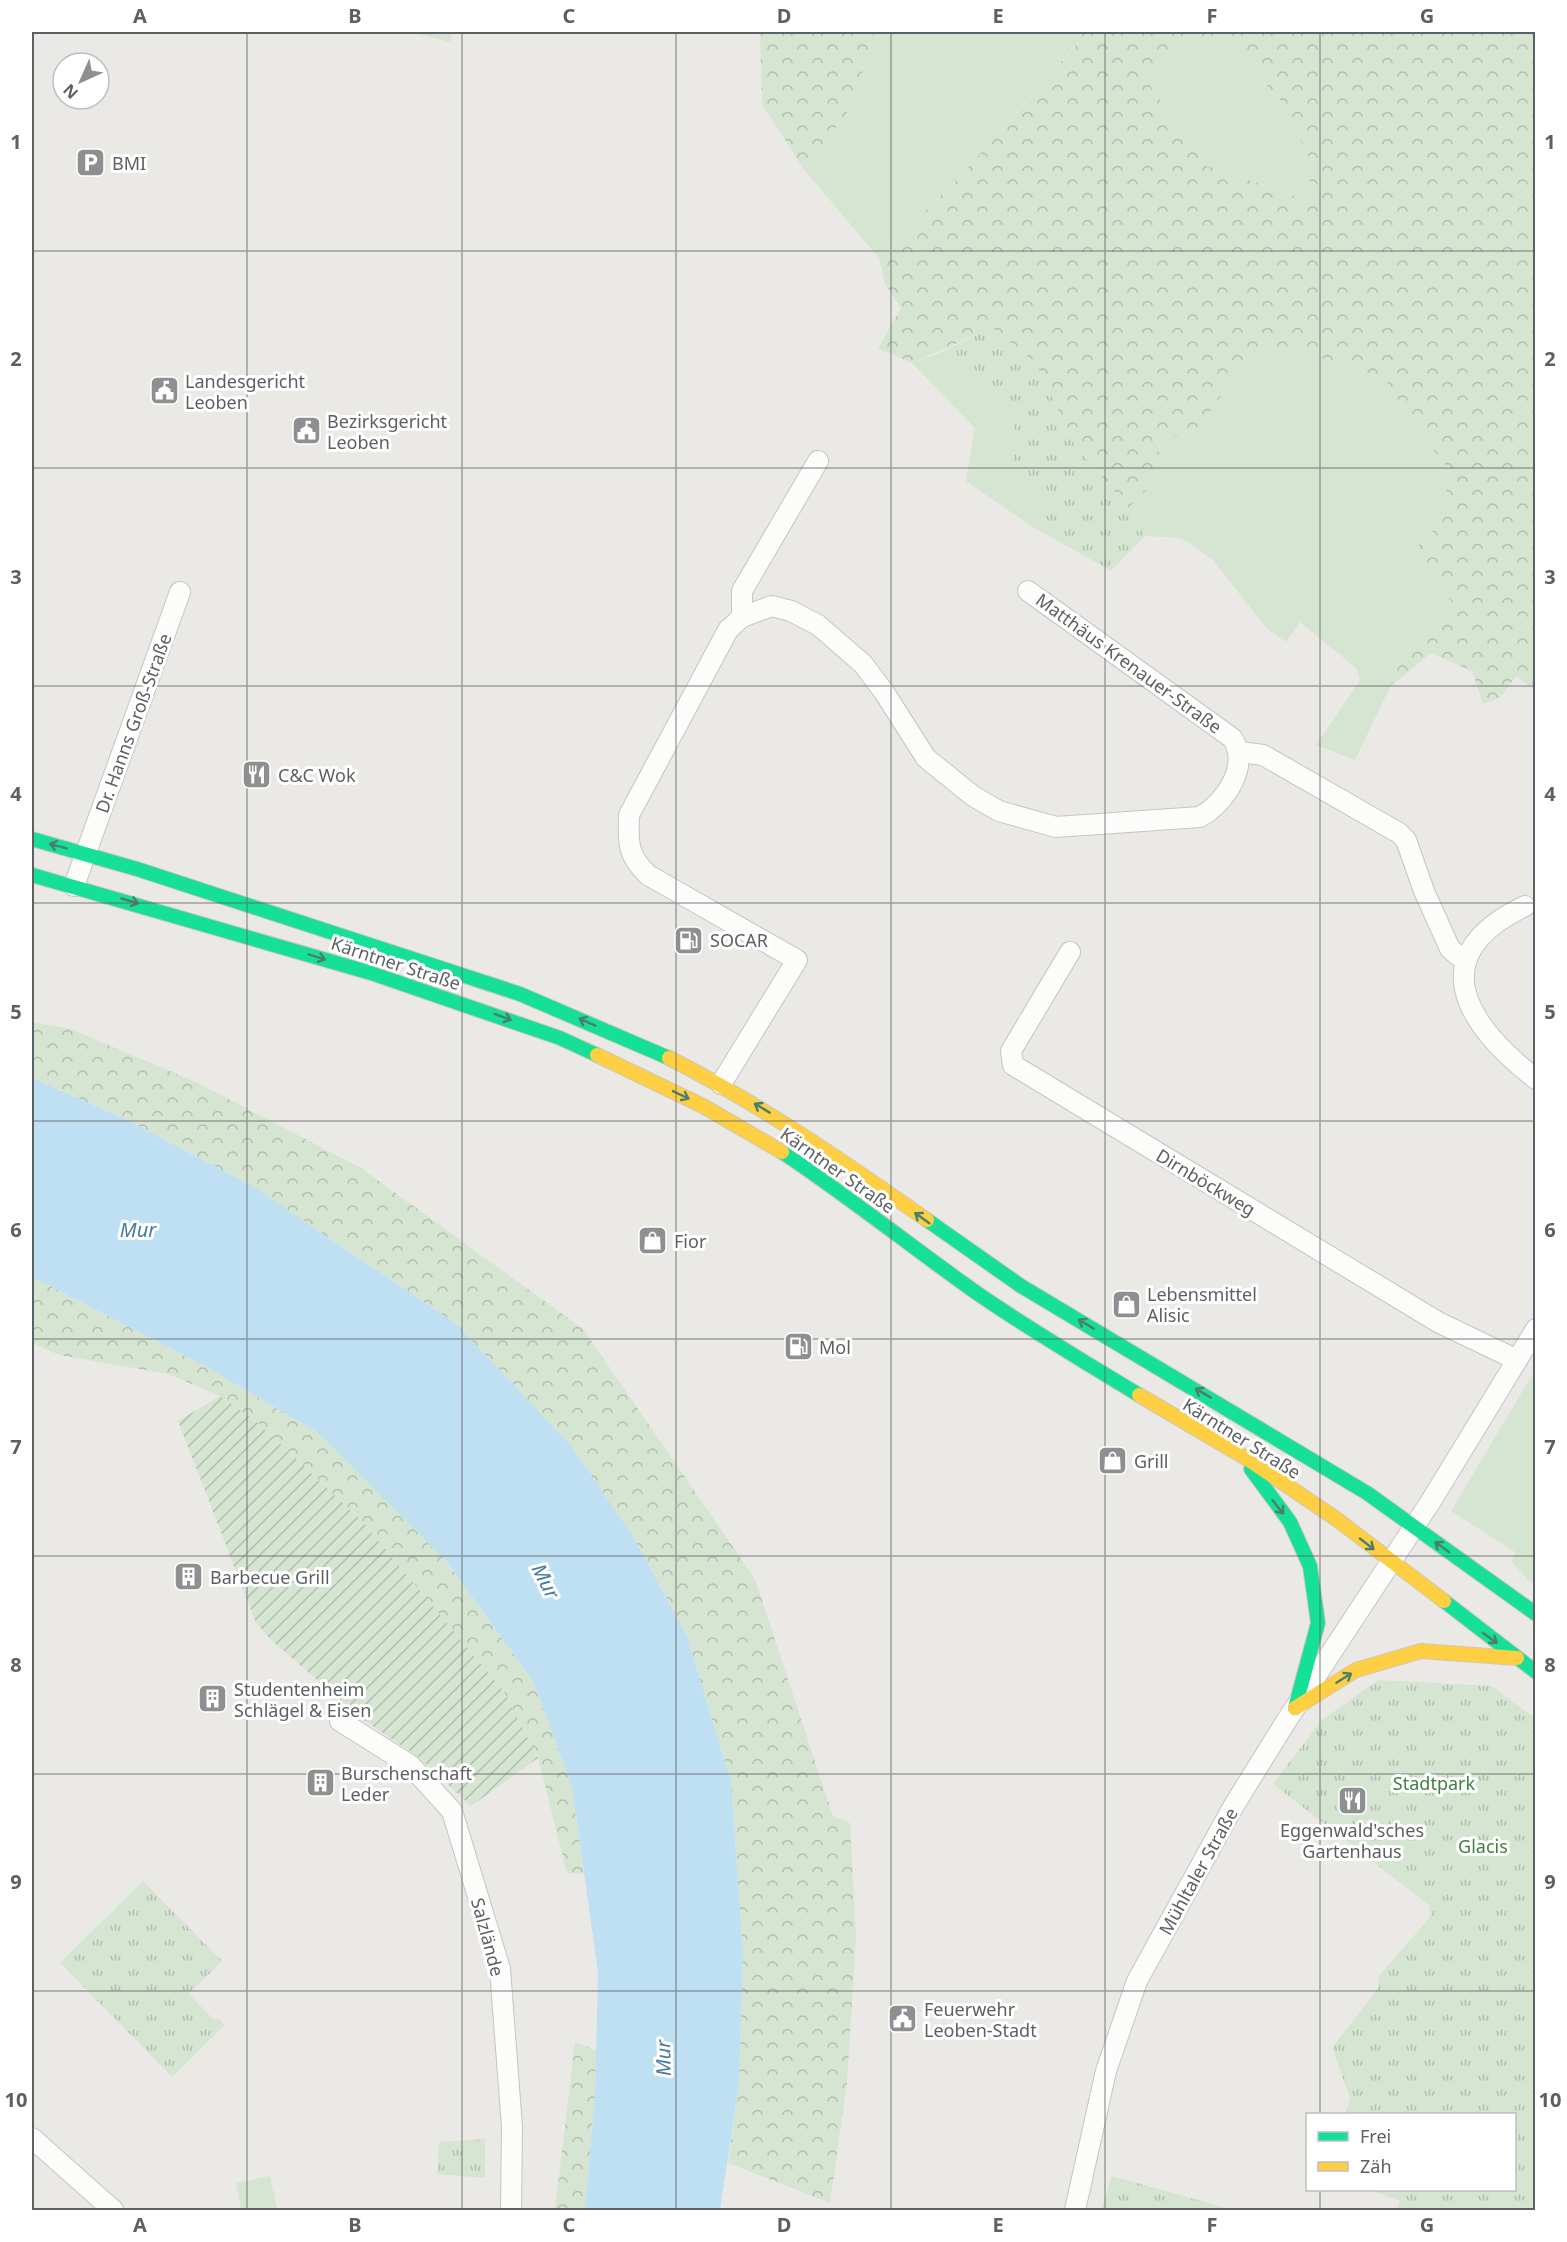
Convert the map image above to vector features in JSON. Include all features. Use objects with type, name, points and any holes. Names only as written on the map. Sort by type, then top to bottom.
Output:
[{"type":"main road","name":"Kärntner Straße","points":[[32,839],[85,853],[520,994],[663,1055],[721,1084],[831,1153],[1021,1286],[1367,1493],[1536,1614]]},
{"type":"main road","name":"Kärntner Straße","points":[[32,875],[371,973],[493,1014],[560,1038],[703,1106],[776,1148],[840,1191],[973,1290],[1046,1339],[1246,1458],[1335,1518],[1536,1672]]},
{"type":"main road","points":[[1246,1458],[1260,1485],[1290,1522],[1310,1566],[1318,1623],[1295,1708]]},
{"type":"main road","points":[[1295,1708],[1356,1670],[1421,1651],[1517,1658]]},
{"type":"street","points":[[742,617],[742,591],[818,461]]},
{"type":"street","name":"Matthäus Krenauer-Straße","points":[[1028,591],[1211,722],[1232,738],[1240,752]]},
{"type":"street","name":"Dr. Hanns Groß-Straße","points":[[74,886],[180,592]]},
{"type":"street","points":[[721,1084],[797,960],[648,876],[635,863],[628,845],[628,814],[728,630],[742,617],[772,606],[791,611],[818,626],[863,664],[884,692],[926,758],[949,779],[999,811],[1049,826],[1200,817],[1214,807],[1235,775],[1240,752],[1263,755],[1399,833],[1406,840],[1424,891],[1450,949],[1465,961]]},
{"type":"street","points":[[1525,906],[1492,926],[1475,944],[1465,961],[1462,983],[1467,1001],[1492,1038],[1536,1079]]},
{"type":"street","name":"Dirnböckweg","points":[[1070,952],[1011,1051],[1013,1065],[1438,1322],[1515,1359]]},
{"type":"street","points":[[1391,1562],[1515,1359],[1536,1329]]},
{"type":"street","name":"Mühltaler Straße","points":[[1075,2211],[1106,2071],[1137,1981],[1233,1808],[1295,1708],[1391,1562]]},
{"type":"street","name":"Salzlände","points":[[340,1721],[410,1765],[452,1810],[500,1969],[512,2127],[511,2211]]},
{"type":"street","points":[[32,2138],[113,2211]]},
{"type":"green space","points":[[410,32],[453,32],[450,42]]},
{"type":"green space","points":[[760,32],[874,32],[853,104],[805,171],[762,104]]},
{"type":"green space","points":[[874,32],[1078,32],[1079,41],[964,172],[879,258],[805,171],[853,104]]},
{"type":"green space","points":[[1078,32],[1535,32],[1535,690],[1516,676],[1500,698],[1483,704],[1472,671],[1431,653],[1390,687],[1402,656],[1452,602],[1412,552],[1442,522],[1450,471],[1412,422],[1388,383],[1352,365],[1275,348],[1228,385],[1199,429],[1160,442],[1156,481],[1128,508],[1075,445],[1035,362],[992,328],[912,363],[878,348],[901,308],[885,284],[879,258],[964,172],[1079,42]],"holes":[[[1181,39],[1230,44],[1282,102],[1314,168],[1304,199],[1206,166],[1142,74]]]},
{"type":"green space","points":[[1181,39],[1230,44],[1282,102],[1314,168],[1304,199],[1206,166],[1141,74]]},
{"type":"green space","points":[[992,328],[1035,362],[1075,445],[1128,508],[1145,536],[1111,571],[1031,526],[1045,500],[1009,474],[1019,435],[993,393],[941,352]]},
{"type":"green space","points":[[1275,348],[1352,365],[1388,383],[1412,422],[1450,471],[1442,522],[1412,552],[1453,602],[1402,656],[1390,687],[1355,760],[1316,745],[1360,680],[1357,669],[1300,622],[1286,642],[1266,628],[1213,560],[1181,538],[1145,536],[1128,508],[1156,481],[1160,441],[1199,429],[1228,385]]},
{"type":"green space","points":[[941,352],[993,393],[1019,435],[1010,474],[1046,500],[1031,526],[966,481],[975,428],[912,363]]},
{"type":"green space","points":[[32,1022],[71,1029],[198,1083],[361,1168],[583,1329],[755,1579],[833,1816],[850,1823],[856,1937],[847,2083],[830,2203],[728,2163],[739,2085],[743,1954],[731,1782],[687,1636],[634,1538],[572,1448],[455,1323],[252,1186],[127,1120],[32,1078]]},
{"type":"green space","points":[[32,1277],[207,1367],[318,1433],[447,1562],[533,1681],[572,1786],[584,1874],[567,1873],[538,1758],[504,1692],[362,1521],[258,1423],[220,1396],[168,1374],[59,1355],[32,1343]]},
{"type":"green space","points":[[1535,1370],[1535,1583],[1529,1581],[1512,1562],[1515,1552],[1451,1511]]},
{"type":"green space","points":[[220,1396],[258,1423],[362,1521],[504,1692],[538,1758],[471,1806],[417,1756],[362,1719],[271,1640],[256,1623],[178,1421]]},
{"type":"green space","name":"Stadtpark","points":[[1378,1680],[1491,1686],[1535,1718],[1536,1887],[1532,1891],[1536,1895],[1535,2210],[1397,2210],[1400,2201],[1373,2191],[1516,2191],[1516,2113],[1345,2113],[1350,2098],[1332,2048],[1378,1988],[1379,1976],[1431,1916],[1430,1906],[1273,1784],[1321,1721]]},
{"type":"green space","points":[[143,1881],[222,1961],[189,1994],[214,2020],[218,2018],[225,2025],[172,2077],[60,1963]]},
{"type":"green space","points":[[575,2042],[596,2050],[595,2096],[585,2210],[555,2210]]},
{"type":"green space","points":[[485,2139],[485,2178],[437,2174],[439,2142]]},
{"type":"green space","points":[[270,2176],[277,2210],[241,2210],[236,2183]]},
{"type":"green space","points":[[1112,2176],[1233,2210],[1101,2210]]},
{"type":"water","name":"Mur","points":[[32,1078],[127,1120],[252,1186],[455,1323],[572,1447],[634,1538],[687,1636],[731,1782],[743,1954],[739,2085],[720,2210],[585,2210],[595,2096],[598,1972],[572,1786],[533,1681],[447,1562],[318,1433],[207,1367],[32,1277]]},
{"type":"traffic: fast","points":[[32,839],[137,869],[520,994],[669,1058]]},
{"type":"traffic: fast","points":[[32,875],[371,973],[560,1038],[597,1055]]},
{"type":"traffic: fast","points":[[782,1152],[994,1305],[1139,1395]]},
{"type":"traffic: fast","points":[[927,1220],[1021,1286],[1367,1493],[1536,1614]]},
{"type":"traffic: fast","points":[[1251,1469],[1290,1522],[1310,1566],[1318,1623],[1295,1708]]},
{"type":"traffic: fast","points":[[1444,1601],[1536,1672]]},
{"type":"traffic: slow","points":[[597,1055],[703,1106],[782,1152]]},
{"type":"traffic: slow","points":[[669,1058],[769,1114],[927,1220]]},
{"type":"traffic: slow","points":[[1139,1395],[1246,1458],[1335,1518],[1444,1601]]},
{"type":"traffic: slow","points":[[1295,1708],[1356,1670],[1421,1651],[1517,1658]]},
{"type":"place","name":"BMI","points":[[91,163]]},
{"type":"place","name":"Landesgericht Leoben","points":[[164,391]]},
{"type":"place","name":"Bezirksgericht Leoben","points":[[306,431]]},
{"type":"place","name":"C&C Wok","points":[[257,775]]},
{"type":"place","name":"SOCAR","points":[[689,940]]},
{"type":"place","name":"Fior","points":[[653,1241]]},
{"type":"place","name":"Lebensmittel Alisic","points":[[1126,1304]]},
{"type":"place","name":"Mol","points":[[798,1347]]},
{"type":"place","name":"Grill","points":[[1113,1461]]},
{"type":"place","name":"Barbecue Grill","points":[[189,1577]]},
{"type":"place","name":"Studentenheim Schlägel & Eisen","points":[[213,1699]]},
{"type":"place","name":"Burschenschaft Leder","points":[[320,1783]]},
{"type":"place","name":"Eggenwald'sches Gartenhaus","points":[[1352,1801]]},
{"type":"place","name":"Feuerwehr Leoben-Stadt","points":[[903,2019]]},
{"type":"park label","name":"Glacis","points":[[1483,1846]]}]
